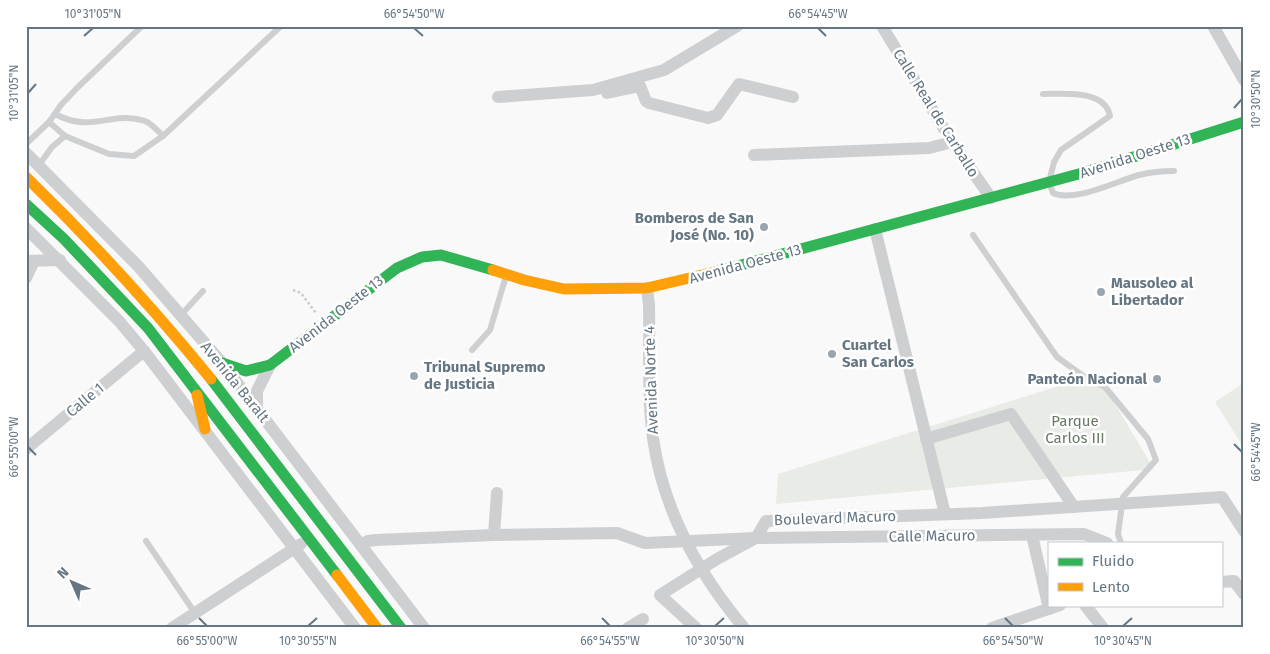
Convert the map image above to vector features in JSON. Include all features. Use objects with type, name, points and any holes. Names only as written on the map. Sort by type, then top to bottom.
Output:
[{"type":"main road","name":"Avenida Oeste 13","points":[[222,363],[233,370],[245,372],[270,365],[382,278],[409,261],[422,257],[447,256],[564,289],[647,288],[739,266],[1050,182],[1244,122]]},
{"type":"main road","name":"Avenida Baralt","points":[[26,177],[141,293],[229,403],[401,628]]},
{"type":"main road","points":[[26,204],[124,300],[196,387],[377,628]]},
{"type":"main road","points":[[196,387],[206,429]]},
{"type":"street","points":[[498,97],[593,90],[664,70],[737,26]]},
{"type":"street","name":"Calle Real de Carballo","points":[[882,26],[952,142],[991,198]]},
{"type":"street","points":[[1213,26],[1244,80]]},
{"type":"street","points":[[593,90],[611,93],[640,86],[646,101],[649,103],[708,118],[717,115],[739,84],[793,98]]},
{"type":"street","points":[[754,156],[929,148],[952,142]]},
{"type":"street","name":"Avenida Baralt","points":[[26,153],[138,266],[222,363],[424,628]]},
{"type":"street","points":[[26,228],[119,321],[144,351],[206,429],[355,628]]},
{"type":"street","points":[[875,229],[945,514]]},
{"type":"street","points":[[26,278],[30,261],[60,260]]},
{"type":"street","name":"Avenida Norte 4","points":[[647,288],[649,305],[650,409],[657,462],[672,512],[690,551],[711,585],[744,628]]},
{"type":"street","name":"Calle 1","points":[[26,449],[144,351]]},
{"type":"street","name":"Avenida Oeste 13","points":[[257,408],[259,385],[270,365]]},
{"type":"street","points":[[926,439],[1011,414],[1074,507]]},
{"type":"street","points":[[494,535],[497,493]]},
{"type":"street","name":"Boulevard Macuro","points":[[361,545],[368,541],[376,540],[494,535],[617,533],[645,543],[756,538],[766,521],[945,514],[1222,497],[1244,531]]},
{"type":"street","points":[[172,628],[310,539],[340,517]]},
{"type":"street","name":"Calle Macuro","points":[[756,538],[1084,534],[1104,542]]},
{"type":"street","points":[[1032,535],[1048,585]]},
{"type":"street","points":[[696,628],[660,595],[717,559],[756,538]]},
{"type":"street","points":[[1222,582],[1234,581],[1244,594]]},
{"type":"street","points":[[1086,606],[1103,628]]},
{"type":"street","points":[[992,628],[1055,607]]},
{"type":"street","points":[[628,628],[643,618]]},
{"type":"lane","points":[[26,144],[49,122],[76,88],[142,26]]},
{"type":"lane","points":[[49,122],[65,136],[109,154],[134,156],[163,136],[281,26]]},
{"type":"lane","points":[[1043,94],[1090,95],[1108,110],[1110,116],[1061,150],[1054,162],[1050,182],[1052,191],[1061,197],[1091,191],[1154,171],[1174,171]]},
{"type":"lane","points":[[55,114],[67,121],[88,124],[126,117],[147,122],[163,136]]},
{"type":"lane","points":[[39,164],[52,147],[65,136]]},
{"type":"lane","points":[[973,235],[1057,357],[1086,378],[1105,387],[1148,439],[1156,460],[1122,497],[1118,534],[1120,542]]},
{"type":"lane","points":[[472,350],[490,330],[507,274]]},
{"type":"lane","points":[[180,316],[203,291]]},
{"type":"lane","points":[[146,540],[195,613]]},
{"type":"path","points":[[293,290],[301,293]]},
{"type":"green space","name":"Parque Carlos III","points":[[1097,374],[1154,469],[776,504],[778,474]]},
{"type":"green space","points":[[1244,383],[1244,448],[1215,402]]},
{"type":"traffic: fast","points":[[719,271],[1086,172],[1244,122]]},
{"type":"traffic: fast","points":[[26,204],[64,239],[148,328],[337,575]]},
{"type":"traffic: fast","points":[[222,363],[246,371],[270,365],[397,268],[422,257],[441,255],[493,270]]},
{"type":"traffic: fast","points":[[211,379],[401,628]]},
{"type":"traffic: slow","points":[[26,177],[122,275],[211,379]]},
{"type":"traffic: slow","points":[[493,270],[524,280],[564,289],[647,288],[719,271]]},
{"type":"traffic: slow","points":[[197,395],[205,429]]},
{"type":"traffic: slow","points":[[337,575],[377,628]]},
{"type":"place","name":"Bomberos de San José (No. 10)","points":[[764,227]]},
{"type":"place","name":"Mausoleo al Libertador","points":[[1101,292]]},
{"type":"place","name":"Cuartel San Carlos","points":[[832,354]]},
{"type":"place","name":"Tribunal Supremo de Justicia","points":[[414,376]]},
{"type":"place","name":"Panteón Nacional","points":[[1157,379]]}]
